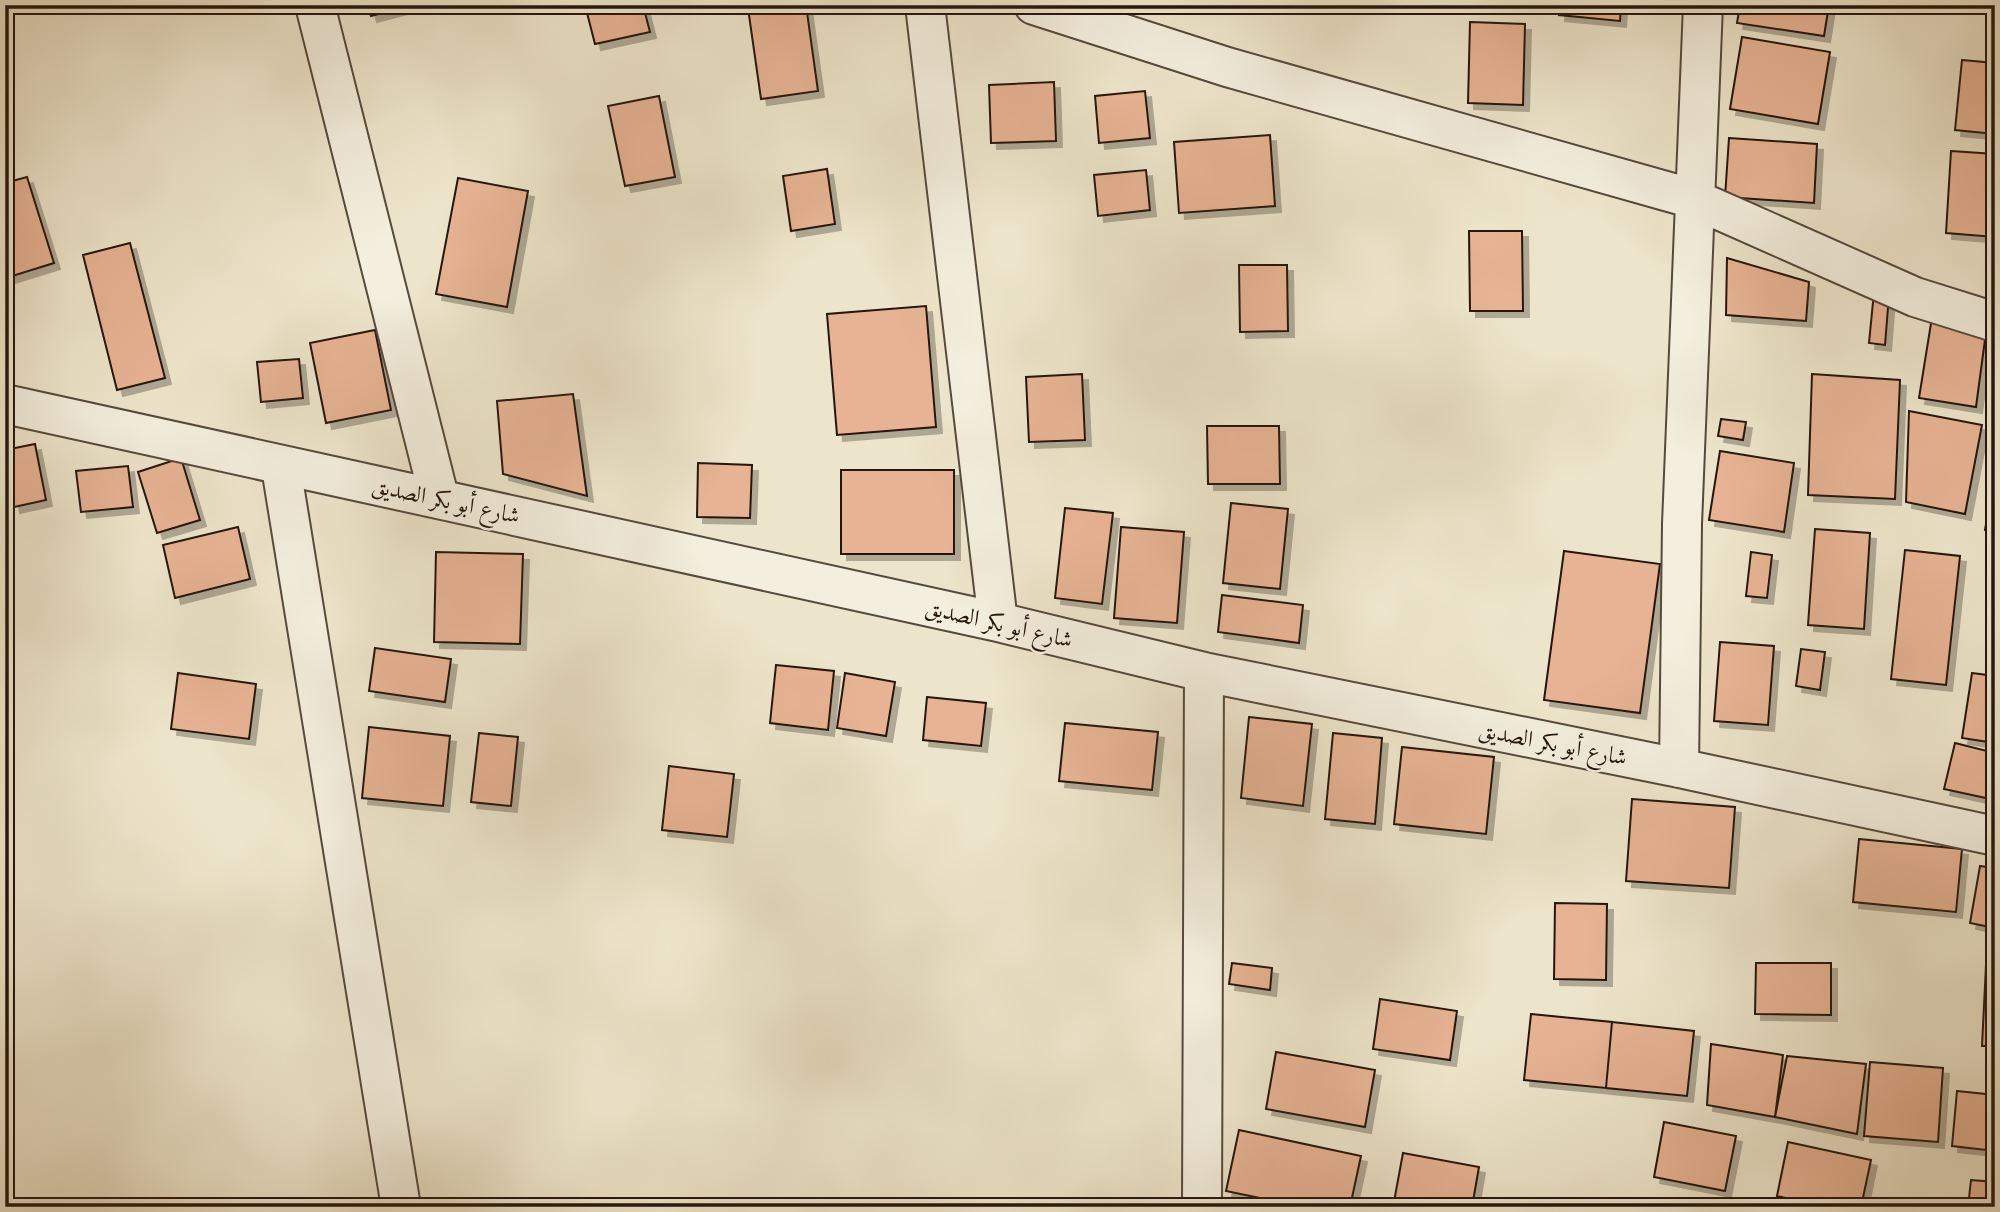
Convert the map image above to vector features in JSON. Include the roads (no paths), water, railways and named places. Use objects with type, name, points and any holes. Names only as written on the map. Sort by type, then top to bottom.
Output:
[{"type":"street","points":[[315,5],[439,497]]},
{"type":"street","points":[[925,5],[998,622]]},
{"type":"street","points":[[1034,5],[1314,92],[1694,199],[1916,297],[1995,322]]},
{"type":"street","points":[[1679,768],[1682,524],[1703,5]]},
{"type":"street","name":"شارع أبو بكر الصديق","points":[[5,404],[281,467],[439,497],[998,622],[1204,672],[1679,768],[1995,836]]},
{"type":"street","points":[[281,467],[401,1207]]},
{"type":"street","points":[[1202,1207],[1204,672]]}]
